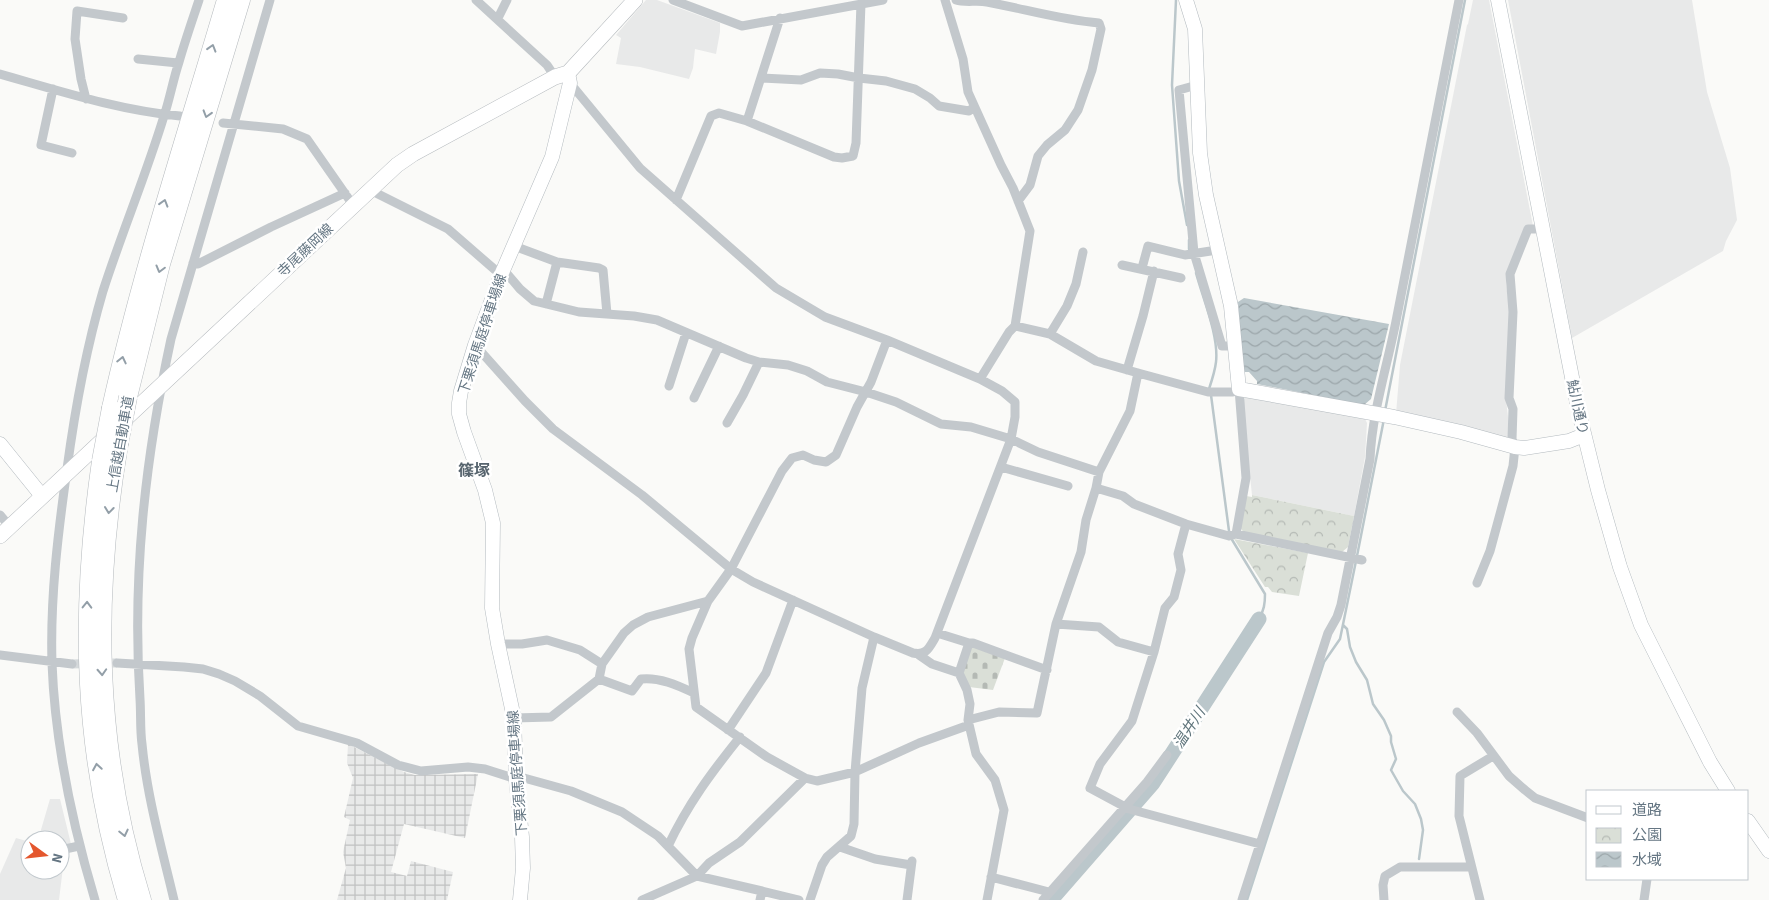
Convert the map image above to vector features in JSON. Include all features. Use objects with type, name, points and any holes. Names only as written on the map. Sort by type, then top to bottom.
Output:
[{"type":"highway","name":"上信越自動車道","points":[[127,900],[110,838],[102,799],[95,756],[87,674],[88,590],[95,505],[111,408],[132,315],[226,0]]},
{"type":"highway","name":"上信越自動車道","points":[[142,900],[132,866],[116,795],[102,673],[101,625],[104,561],[109,515],[128,397],[161,264],[241,0]]},
{"type":"main road","name":"寺尾藤岡線","points":[[5,532],[160,386],[349,199],[370,190],[397,165],[413,154],[564,78],[635,0]]},
{"type":"street","points":[[95,900],[79,846],[60,751],[52,662],[54,572],[57,536],[77,397],[103,292],[165,115],[178,63],[199,0]]},
{"type":"street","points":[[174,900],[151,802],[143,754],[137,664],[138,566],[146,472],[160,386],[171,339],[270,0]]},
{"type":"street","points":[[475,345],[553,429],[642,495],[731,570],[874,638],[913,654],[926,652],[937,633],[1011,439],[1015,417],[1015,402],[1002,391],[980,379],[887,340],[825,317],[776,288],[640,168],[564,78],[547,65],[498,18],[476,0]]},
{"type":"street","points":[[498,18],[507,0]]},
{"type":"street","points":[[673,0],[742,26],[883,0]]},
{"type":"street","points":[[945,0],[956,31],[968,92],[1030,231],[1015,326],[1009,332],[980,379]]},
{"type":"street","points":[[956,0],[984,2],[1058,18],[1099,23],[1101,30],[1094,62],[1078,110],[1065,130],[1047,145],[1038,156],[1030,185],[1018,201]]},
{"type":"street","points":[[1186,0],[1195,29],[1200,153],[1206,196],[1231,306],[1246,478],[1236,534]]},
{"type":"street","points":[[1242,900],[1328,633],[1340,611],[1356,559],[1370,459],[1371,435],[1378,414],[1424,171],[1459,0]]},
{"type":"street","name":"鮎川通り","points":[[1498,0],[1584,435],[1617,557],[1641,625],[1696,736],[1727,790]]},
{"type":"street","points":[[676,200],[711,116],[719,113],[748,121],[834,157],[853,156],[856,143],[861,3]]},
{"type":"street","points":[[86,99],[80,79],[75,39],[77,11],[123,18]]},
{"type":"street","points":[[748,121],[780,18]]},
{"type":"street","points":[[138,59],[178,63]]},
{"type":"street","points":[[761,78],[801,80],[820,72],[838,74],[886,81],[914,89],[930,98],[939,106],[969,111],[974,107]]},
{"type":"street","points":[[0,74],[86,99],[133,110],[180,116]]},
{"type":"street","name":"下栗須馬庭停車場線","points":[[520,900],[523,868],[516,779],[514,718],[492,608],[493,523],[485,490],[459,414],[461,391],[475,345],[502,272],[552,157],[564,78]]},
{"type":"street","points":[[1197,84],[1179,90],[1194,253],[1222,346],[1234,346]]},
{"type":"street","points":[[53,89],[41,144],[72,153]]},
{"type":"street","points":[[193,263],[198,264],[271,226],[349,199],[306,139],[283,129],[223,122]]},
{"type":"street","points":[[370,190],[448,229],[502,272],[534,301],[579,312],[634,316],[657,320],[759,362],[788,365],[807,371],[828,382],[896,402],[941,424],[971,427],[1011,439],[1038,452],[1099,472]]},
{"type":"street","points":[[1477,583],[1490,550],[1514,466],[1512,439],[1513,409],[1509,398],[1513,320],[1510,274],[1528,229],[1543,229]]},
{"type":"street","points":[[514,246],[558,262],[603,270],[607,314]]},
{"type":"street","points":[[1142,268],[1148,246],[1185,255],[1218,250]]},
{"type":"street","points":[[1050,334],[1067,306],[1076,284],[1083,252]]},
{"type":"street","points":[[546,304],[558,262]]},
{"type":"street","points":[[1122,265],[1180,278]]},
{"type":"street","points":[[1127,370],[1154,271]]},
{"type":"street","points":[[1015,326],[1050,334],[1096,360],[1208,392],[1234,392],[1238,389],[1378,414],[1462,432],[1514,447],[1524,448],[1569,441],[1584,435]]},
{"type":"street","points":[[669,386],[686,333]]},
{"type":"street","points":[[887,340],[866,392],[856,408],[836,455],[826,462],[814,460],[803,454],[792,458],[782,471],[731,570],[708,601],[689,649],[696,707],[767,757],[805,778],[817,782],[855,772],[919,743],[999,712],[1037,713],[1056,624],[1081,552],[1086,520],[1099,472],[1130,411],[1138,373]]},
{"type":"street","points":[[694,398],[719,346]]},
{"type":"street","points":[[727,423],[759,362]]},
{"type":"street","points":[[0,444],[42,496]]},
{"type":"street","points":[[1001,467],[1068,486]]},
{"type":"street","points":[[1096,488],[1123,496],[1134,504],[1186,524],[1229,536],[1236,534],[1356,559]]},
{"type":"street","points":[[0,515],[5,532]]},
{"type":"street","points":[[1186,524],[1178,554],[1181,570],[1174,596],[1165,608],[1154,652],[1132,721],[1100,764],[1090,788],[1124,807],[1260,844]]},
{"type":"street","points":[[728,730],[766,673],[793,600]]},
{"type":"street","points":[[514,718],[551,717],[599,679],[602,664],[624,633],[633,625],[648,617],[708,601]]},
{"type":"street","points":[[1056,624],[1099,627],[1118,642],[1154,652]]},
{"type":"street","points":[[937,633],[973,643],[1047,670]]},
{"type":"street","points":[[810,900],[822,865],[850,836],[854,824],[855,772],[862,688],[874,638]]},
{"type":"street","points":[[498,644],[522,644],[547,640],[580,650],[602,664]]},
{"type":"street","points":[[969,643],[959,673],[967,690],[970,704],[969,723],[976,754],[995,780],[1004,810],[987,900]]},
{"type":"street","points":[[919,654],[932,664],[959,673]]},
{"type":"street","points":[[0,655],[72,664]]},
{"type":"street","points":[[117,663],[193,668],[219,674],[235,681],[262,698],[298,726],[357,743],[398,765],[422,771],[476,768],[516,779],[524,778],[571,791],[622,812],[658,836],[698,876],[761,896],[799,900]]},
{"type":"street","points":[[599,679],[632,692],[640,679],[648,678],[678,686],[694,693]]},
{"type":"street","points":[[1456,712],[1477,733],[1509,776],[1524,790],[1535,798],[1586,817]]},
{"type":"street","points":[[668,846],[698,792],[740,737]]},
{"type":"street","points":[[1043,900],[1147,782],[1167,755]]},
{"type":"street","points":[[1480,900],[1459,816],[1460,776],[1493,756]]},
{"type":"street","points":[[642,900],[698,876],[709,863],[740,842],[805,778]]},
{"type":"street","points":[[1749,822],[1769,850]]},
{"type":"street","points":[[70,848],[79,846]]},
{"type":"street","points":[[840,846],[875,859],[912,863],[907,900]]},
{"type":"street","points":[[1384,900],[1383,885],[1385,876],[1400,867],[1471,867]]},
{"type":"street","points":[[991,878],[1050,892]]},
{"type":"street","points":[[1644,900],[1647,880]]},
{"type":"shaded area","points":[[646,0],[657,0],[720,23],[716,54],[695,49],[693,68],[689,79],[640,67],[616,64],[621,38],[616,35]]},
{"type":"shaded area","points":[[1473,0],[1489,0],[1533,226],[1508,272],[1506,284],[1510,313],[1506,399],[1510,435],[1508,439],[1396,414],[1400,365]]},
{"type":"shaded area","points":[[1508,0],[1692,0],[1707,92],[1730,168],[1737,220],[1723,251],[1572,338]]},
{"type":"shaded area","points":[[1247,396],[1365,419],[1367,423],[1365,457],[1354,516],[1252,495],[1242,401]]},
{"type":"shaded area","points":[[348,744],[404,772],[415,775],[478,774],[465,838],[404,824],[391,872],[407,876],[411,861],[453,872],[447,900],[337,900],[346,868],[343,852],[350,820],[344,817],[353,778],[347,763]]},
{"type":"shaded area","points":[[50,799],[60,799],[68,830],[41,830]]},
{"type":"shaded area","points":[[16,838],[20,839],[20,880],[61,880],[59,900],[0,900],[0,874]]},
{"type":"green space","points":[[1252,495],[1354,516],[1348,547],[1342,552],[1244,533],[1240,527],[1246,496],[1252,497]]},
{"type":"green space","points":[[1234,539],[1308,553],[1299,596],[1272,592],[1268,587],[1265,587]]},
{"type":"green space","points":[[970,646],[1005,658],[993,690],[969,687],[961,674]]},
{"type":"water","points":[[1244,298],[1389,324],[1371,399],[1364,405],[1257,384],[1257,381],[1249,372],[1243,372],[1238,302]]},
{"type":"waterway","points":[[1176,0],[1172,85],[1179,181],[1187,225]]},
{"type":"waterway","points":[[1385,411],[1465,0]]},
{"type":"waterway","points":[[1189,240],[1189,249]]},
{"type":"waterway","points":[[1196,273],[1215,341],[1216,362],[1209,389]]},
{"type":"waterway","points":[[1211,395],[1229,531]]},
{"type":"waterway","points":[[1357,556],[1384,419]]},
{"type":"waterway","name":"温井川","points":[[1231,538],[1265,594],[1264,607],[1259,619]]},
{"type":"waterway","points":[[1247,900],[1324,662],[1340,639],[1356,561]]},
{"type":"waterway","name":"温井川","points":[[1051,900],[1153,783],[1259,619]]},
{"type":"waterway","points":[[1343,625],[1347,629],[1350,647],[1356,662],[1367,680],[1373,704],[1384,720],[1391,736],[1396,759],[1391,770],[1403,791],[1415,804],[1421,819],[1423,830],[1419,859]]},
{"type":"tunnel","points":[[72,664],[117,663]]},
{"type":"district","name":"篠塚","points":[[474,470]]}]
